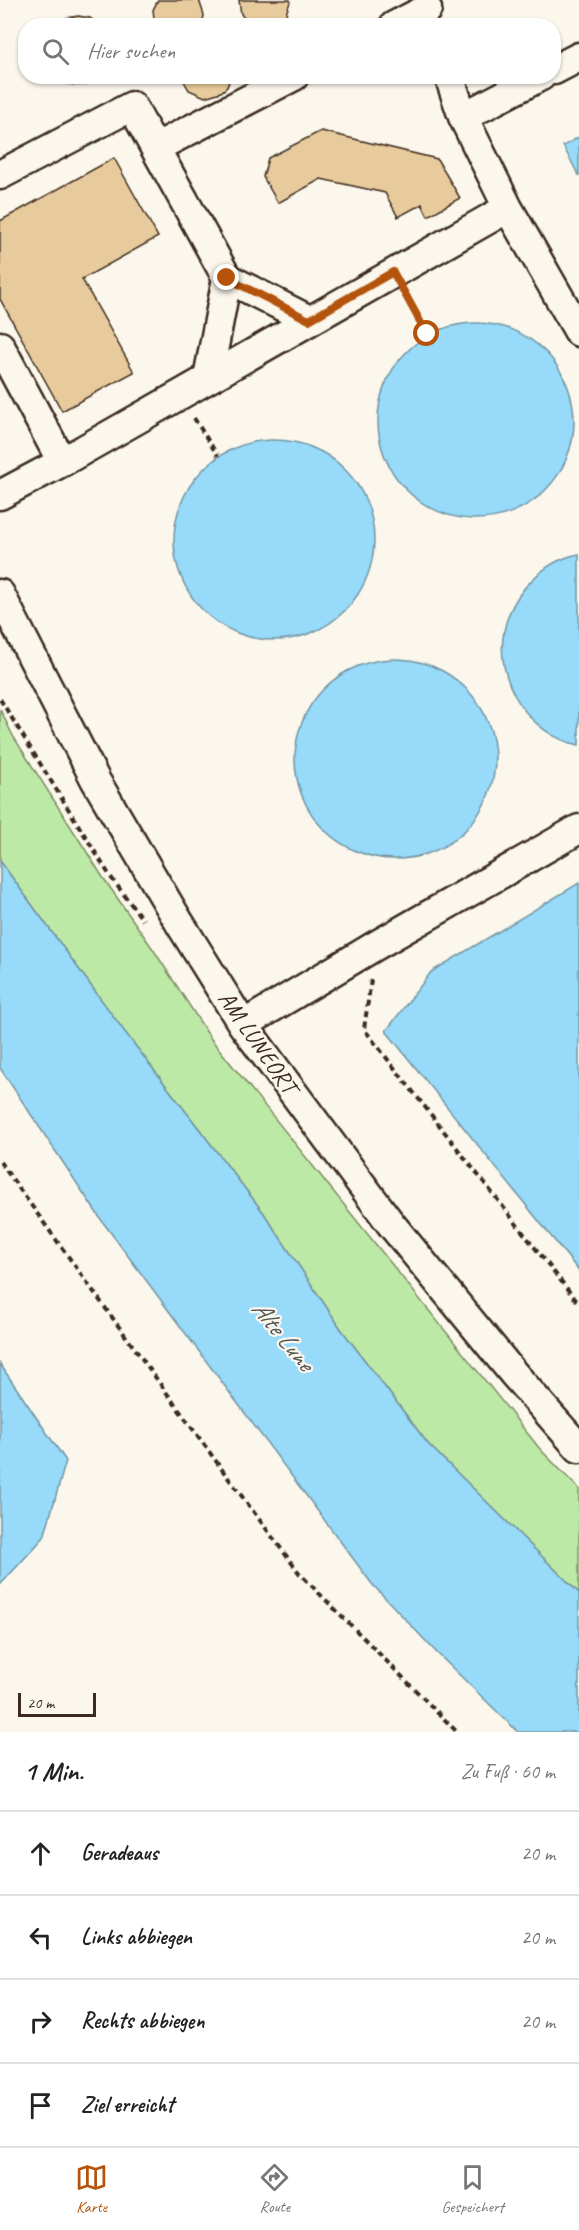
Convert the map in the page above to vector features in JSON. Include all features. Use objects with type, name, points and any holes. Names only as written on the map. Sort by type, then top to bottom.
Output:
[{"type":"street","points":[[413,18],[429,11]]},
{"type":"street","points":[[561,66],[579,57]]},
{"type":"street","points":[[155,148],[279,84]]},
{"type":"street","points":[[452,84],[463,117],[508,208],[579,332]]},
{"type":"street","points":[[463,117],[526,84]]},
{"type":"street","points":[[0,175],[132,106],[227,278],[309,320]]},
{"type":"street","points":[[0,495],[508,208]]},
{"type":"street","points":[[208,378],[227,278]]},
{"type":"street","points":[[0,346],[62,462]]},
{"type":"street","name":"AM LUNEORT","points":[[0,594],[96,781],[243,1025],[391,1224],[513,1373],[579,1448]]},
{"type":"street","points":[[243,1025],[579,829]]},
{"type":"path","points":[[393,272],[427,334]]},
{"type":"path","points":[[179,395],[218,456]]},
{"type":"path","points":[[375,946],[364,1029],[579,1304]]},
{"type":"path","points":[[0,1162],[219,1466],[300,1574],[458,1732]]},
{"type":"green space","points":[[0,709],[13,736],[104,879],[153,949],[211,1039],[540,1449],[579,1489],[579,1593],[428,1444],[341,1329],[263,1212],[124,1031],[0,861]]},
{"type":"water","points":[[579,137],[579,176],[563,146]]},
{"type":"water","points":[[486,323],[514,330],[531,339],[546,351],[558,366],[567,383],[573,402],[573,440],[567,459],[558,476],[546,491],[531,503],[514,512],[495,518],[466,519],[438,512],[421,503],[406,491],[394,476],[385,459],[379,440],[378,411],[385,383],[394,366],[406,351],[421,339],[438,330],[457,324]]},
{"type":"water","points":[[274,440],[293,442],[312,448],[345,469],[366,502],[372,521],[374,540],[372,559],[366,578],[345,611],[312,632],[293,638],[274,640],[255,638],[236,632],[203,611],[182,578],[176,559],[174,540],[176,521],[182,502],[203,469],[236,448],[255,442]]},
{"type":"water","points":[[579,554],[579,745],[561,740],[531,718],[510,687],[502,650],[508,618],[521,593],[541,572],[565,558]]},
{"type":"water","points":[[395,659],[414,661],[433,667],[466,688],[487,721],[493,740],[495,759],[493,778],[487,797],[466,830],[433,851],[414,857],[395,859],[376,857],[357,851],[324,830],[303,797],[297,778],[295,759],[297,740],[303,721],[324,688],[357,667],[376,661]]},
{"type":"water","name":"Alte Lune","points":[[0,861],[124,1031],[263,1212],[341,1329],[428,1444],[579,1593],[579,1732],[518,1732],[437,1653],[372,1584],[102,1221],[0,1068]]},
{"type":"water","points":[[579,883],[579,1271],[386,1031],[431,972]]},
{"type":"water","points":[[0,1364],[66,1461],[44,1537],[0,1585]]},
{"type":"building","points":[[158,0],[199,0],[204,15],[203,18],[154,18],[153,10]]},
{"type":"building","points":[[239,0],[290,0],[284,18],[244,18]]},
{"type":"building","points":[[78,16],[90,18],[66,18]]},
{"type":"building","points":[[186,84],[228,84],[221,92],[205,97],[189,90]]},
{"type":"building","points":[[321,131],[437,159],[460,198],[428,216],[422,204],[398,217],[385,193],[321,179],[278,203],[263,177],[268,158]]},
{"type":"building","points":[[114,158],[158,237],[82,279],[134,372],[62,411],[0,299],[0,221]]},
{"type":"route","points":[[227,278],[309,320],[393,272],[427,334]]}]
